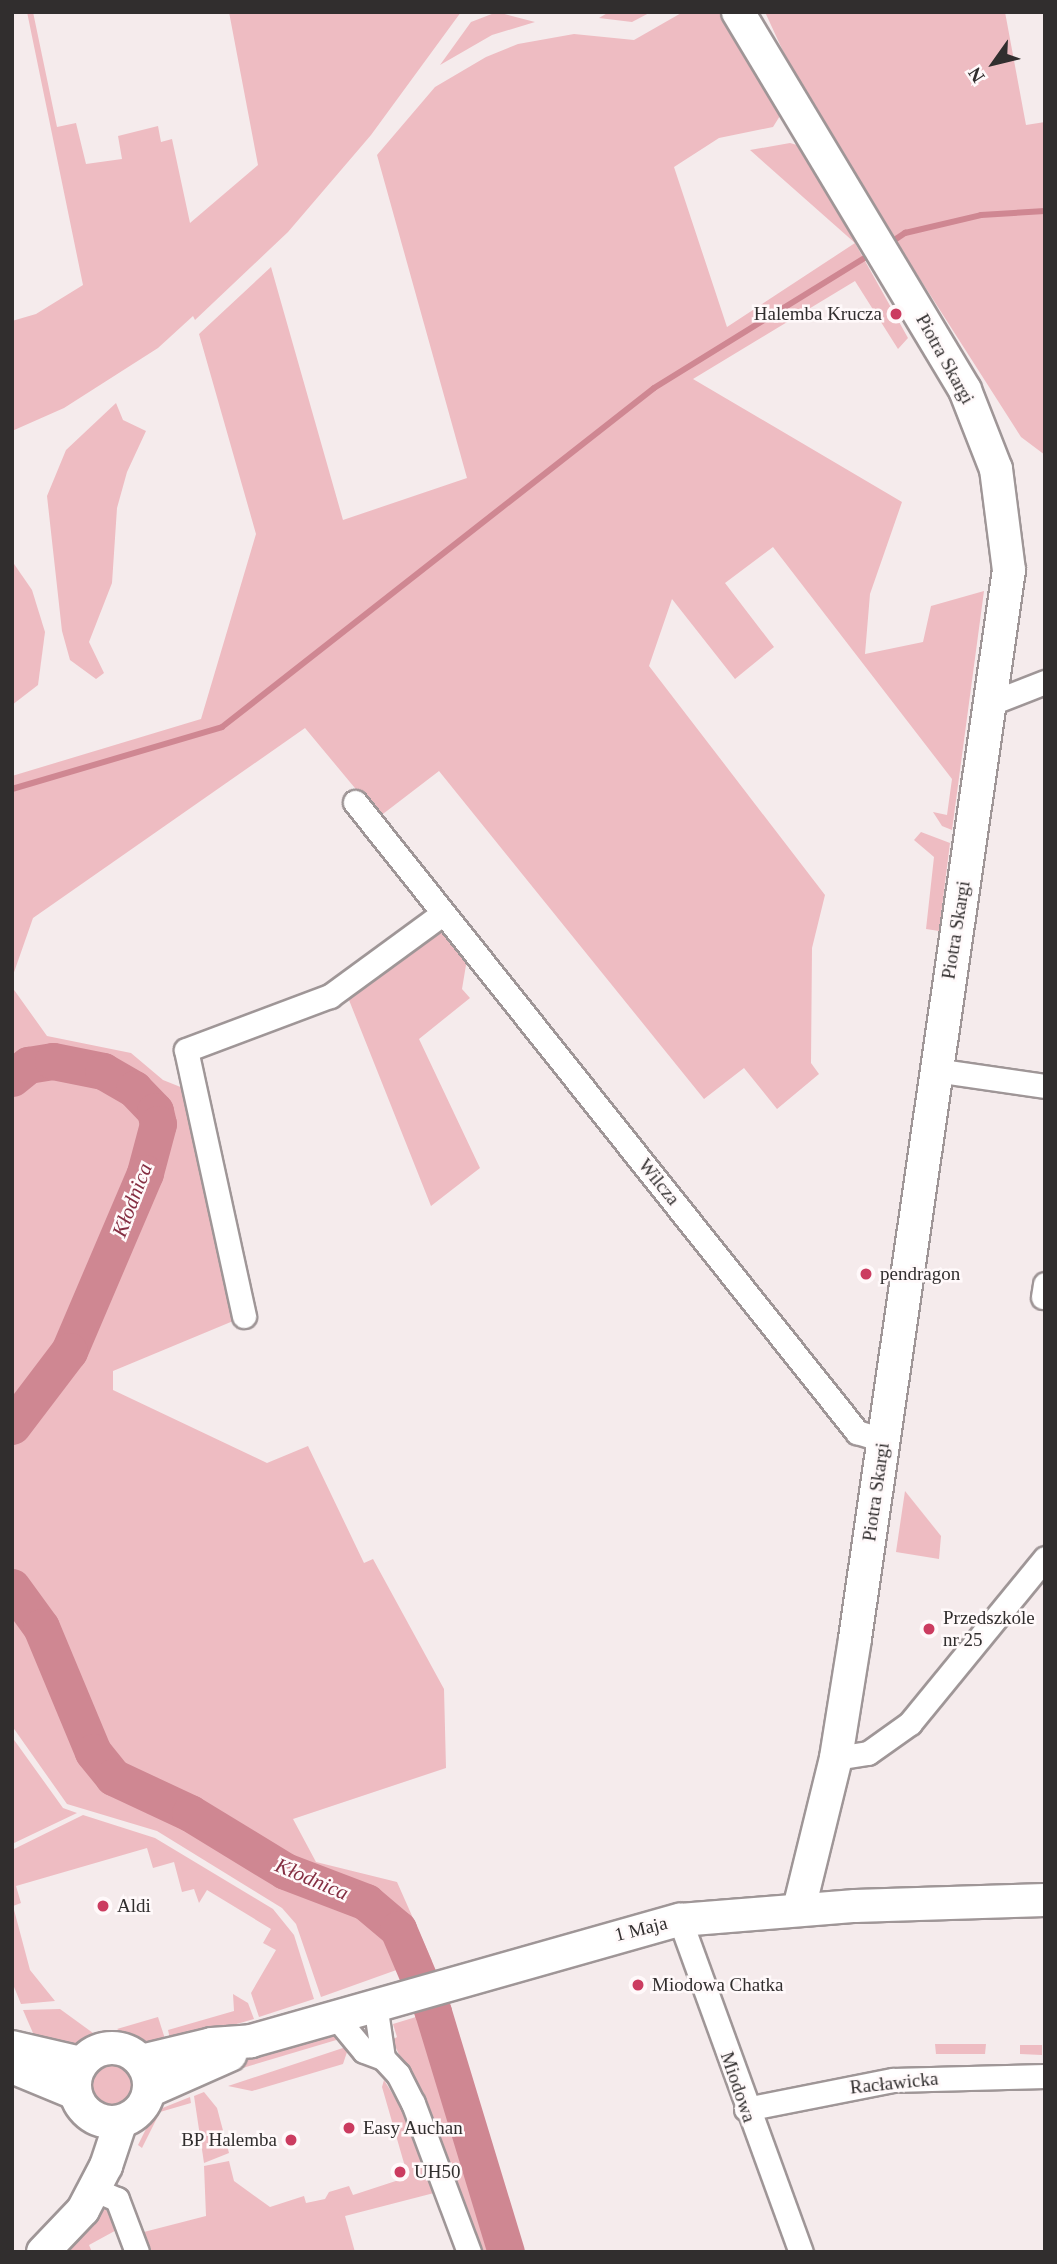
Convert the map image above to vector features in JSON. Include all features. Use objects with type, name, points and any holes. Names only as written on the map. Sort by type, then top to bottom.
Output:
[{"type":"street","name":"Piotra Skargi","points":[[738,12],[965,390],[996,469],[1009,569],[836,1758],[799,1909]]},
{"type":"street","points":[[991,703],[1045,682]]},
{"type":"street","name":"Wilcza","points":[[355,802],[857,1432],[883,1440]]},
{"type":"street","points":[[244,1316],[186,1050],[330,996],[442,914]]},
{"type":"street","points":[[935,1070],[1045,1086]]},
{"type":"street","points":[[836,1758],[868,1753],[910,1723],[1045,1558]]},
{"type":"street","name":"1 Maja","points":[[145,2076],[212,2043],[251,2041],[461,1979],[680,1920],[799,1909],[1045,1900]]},
{"type":"street","name":"Miodowa","points":[[680,1920],[746,2109],[801,2252]]},
{"type":"street","points":[[380,2003],[383,2058]]},
{"type":"street","points":[[335,2016],[364,2052],[383,2058],[398,2074],[413,2103],[469,2252]]},
{"type":"street","points":[[12,2048],[81,2090],[121,2121]]},
{"type":"street","points":[[44,2252],[73,2223],[93,2189],[106,2166],[121,2121],[139,2110],[145,2076],[116,2048],[97,2052],[81,2090],[86,2162],[93,2189]]},
{"type":"street","points":[[12,2067],[81,2090]]},
{"type":"street","name":"Racławicka","points":[[746,2109],[893,2080],[1045,2076]]},
{"type":"street","points":[[93,2189],[117,2199],[137,2252]]},
{"type":"shaded area","points":[[27,12],[33,12],[57,127],[76,123],[86,164],[122,159],[118,136],[158,126],[161,142],[172,139],[190,223],[258,165],[229,12],[461,12],[371,135],[288,232],[195,320],[193,316],[158,348],[64,408],[12,431],[12,321],[36,314],[83,285]]},
{"type":"shaded area","points":[[497,12],[535,22],[492,35],[440,65],[471,22]]},
{"type":"shaded area","points":[[609,12],[651,12],[632,22],[599,18]]},
{"type":"shaded area","points":[[683,12],[724,12],[783,111],[773,127],[719,138],[674,167],[727,327],[855,243],[908,338],[898,349],[855,281],[693,379],[902,502],[870,594],[865,654],[923,642],[931,606],[984,591],[952,830],[942,826],[933,812],[947,815],[952,779],[773,547],[725,583],[774,647],[735,679],[672,599],[649,666],[825,895],[812,948],[811,1063],[819,1074],[777,1109],[744,1068],[704,1099],[439,771],[379,817],[305,728],[33,918],[12,978],[12,776],[201,719],[256,534],[199,334],[271,267],[343,520],[467,478],[377,155],[435,87],[486,57],[518,44],[574,34],[634,40]]},
{"type":"shaded area","points":[[765,12],[1005,12],[1026,125],[1045,122],[1045,455],[1021,437],[805,99]]},
{"type":"shaded area","points":[[790,143],[804,147],[858,238],[855,243],[750,150]]},
{"type":"shaded area","points":[[116,403],[123,420],[146,431],[127,472],[117,508],[112,583],[89,642],[104,673],[96,679],[70,660],[62,631],[47,496],[66,450]]},
{"type":"shaded area","points":[[12,561],[32,590],[45,632],[38,685],[12,705]]},
{"type":"shaded area","points":[[921,832],[950,843],[939,931],[926,929],[934,857],[914,840]]},
{"type":"shaded area","points":[[435,927],[443,929],[467,959],[462,989],[470,998],[419,1039],[480,1168],[431,1206],[347,995]]},
{"type":"shaded area","points":[[12,987],[47,1036],[131,1053],[163,1080],[183,1088],[238,1319],[113,1371],[113,1390],[267,1463],[308,1446],[364,1563],[373,1559],[444,1689],[446,1768],[293,1819],[316,1862],[397,1882],[432,1961],[418,1952],[397,1915],[363,1888],[292,1865],[197,1808],[130,1782],[113,1770],[79,1710],[48,1627],[12,1579],[12,1437],[29,1412],[72,1369],[72,1358],[147,1173],[160,1124],[156,1110],[135,1087],[103,1070],[53,1060],[27,1064],[12,1075]]},
{"type":"shaded area","points":[[53,1062],[120,1079],[154,1112],[155,1137],[57,1363],[12,1417],[12,1080],[29,1067]]},
{"type":"shaded area","points":[[905,1491],[941,1536],[939,1559],[896,1552]]},
{"type":"shaded area","points":[[12,1595],[36,1629],[91,1765],[110,1786],[190,1823],[282,1881],[359,1917],[386,1939],[402,1968],[321,1997],[296,1924],[282,1908],[157,1831],[67,1804],[12,1726]]},
{"type":"shaded area","points":[[12,1737],[63,1808],[77,1813],[12,1844]]},
{"type":"shaded area","points":[[83,1815],[155,1838],[273,1909],[294,1935],[314,1999],[259,2017],[251,1993],[276,1950],[263,1943],[271,1929],[207,1890],[199,1903],[194,1889],[182,1892],[174,1862],[153,1868],[147,1848],[16,1886],[21,1903],[13,1906],[30,1970],[55,2001],[21,2004],[12,1982],[12,1850]]},
{"type":"shaded area","points":[[233,1994],[248,2003],[254,2019],[171,2043],[168,2030],[234,2011]]},
{"type":"shaded area","points":[[60,2009],[93,2033],[76,2049],[36,2040],[23,2010]]},
{"type":"shaded area","points":[[429,2013],[505,2252],[477,2252],[415,2087],[392,2040],[397,2037],[393,2024]]},
{"type":"shaded area","points":[[158,2017],[167,2045],[146,2047],[117,2029]]},
{"type":"shaded area","points":[[332,2034],[343,2038],[219,2075],[223,2067]]},
{"type":"shaded area","points":[[935,2044],[986,2044],[985,2054],[936,2054]]},
{"type":"shaded area","points":[[1020,2045],[1042,2045],[1042,2055],[1020,2054]]},
{"type":"shaded area","points":[[349,2046],[343,2064],[252,2091],[228,2086]]},
{"type":"shaded area","points":[[112,2061],[128,2067],[134,2083],[128,2099],[112,2105],[96,2099],[90,2083],[96,2067]]},
{"type":"shaded area","points":[[384,2080],[403,2111],[434,2193],[345,2216],[355,2252],[144,2252],[140,2233],[206,2216],[204,2166],[229,2161],[234,2181],[270,2207],[304,2196],[306,2203],[325,2199],[329,2192],[349,2186],[353,2195],[408,2177],[382,2087]]},
{"type":"shaded area","points":[[204,2092],[217,2108],[229,2153],[204,2163],[194,2096]]},
{"type":"shaded area","points":[[190,2097],[191,2103],[160,2112],[142,2148],[138,2145],[155,2111]]},
{"type":"shaded area","points":[[105,2209],[122,2227],[89,2245],[92,2252],[59,2252]]},
{"type":"waterway","points":[[887,245],[905,233],[981,215],[1045,211]]},
{"type":"waterway","points":[[12,789],[222,727],[654,388],[871,254]]},
{"type":"waterway","name":"Kłodnica","points":[[12,1078],[28,1065],[53,1061],[103,1071],[134,1089],[155,1111],[158,1124],[145,1173],[69,1351],[12,1426]]},
{"type":"waterway","name":"Kłodnica","points":[[12,1587],[41,1627],[93,1752],[113,1777],[190,1813],[285,1871],[366,1902],[398,1929],[433,2012],[506,2252]]},
{"type":"place","name":"Halemba Krucza","points":[[896,314]]},
{"type":"place","name":"pendragon","points":[[866,1274]]},
{"type":"place","name":"Przedszkole nr 25","points":[[929,1629]]},
{"type":"place","name":"Aldi","points":[[103,1906]]},
{"type":"place","name":"Miodowa Chatka","points":[[638,1985]]},
{"type":"place","name":"Easy Auchan","points":[[349,2128]]},
{"type":"place","name":"BP Halemba","points":[[291,2140]]},
{"type":"place","name":"UH50","points":[[400,2172]]}]
